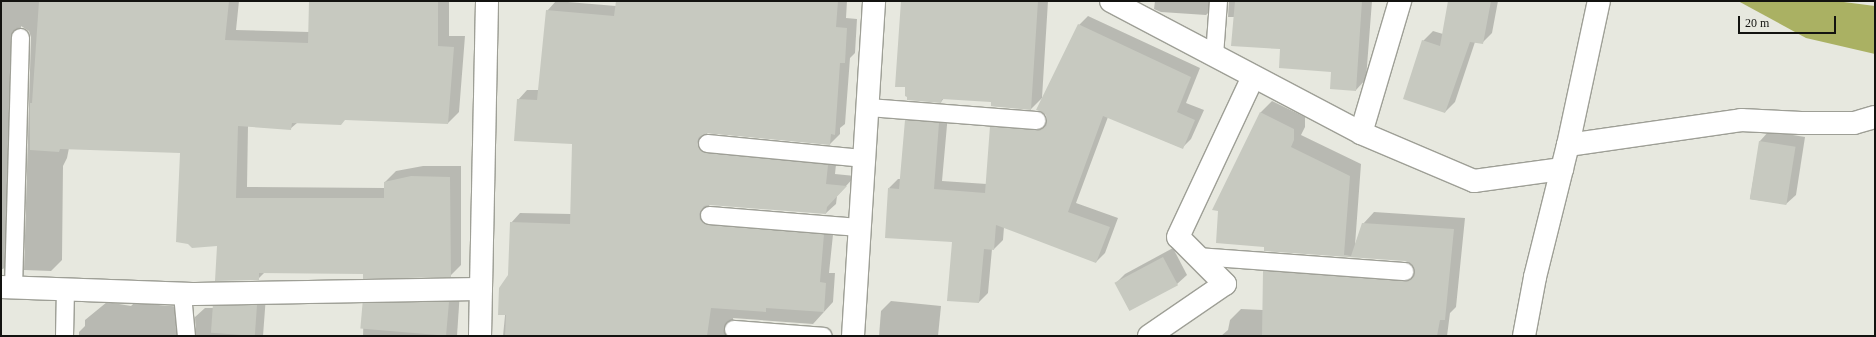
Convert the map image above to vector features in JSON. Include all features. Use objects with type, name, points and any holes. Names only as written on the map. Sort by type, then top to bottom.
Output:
[{"type":"street","points":[[480,336],[487,1]]},
{"type":"street","points":[[853,336],[874,1]]},
{"type":"street","points":[[1111,1],[1361,133],[1474,181],[1562,168]]},
{"type":"street","points":[[1361,133],[1400,1]]},
{"type":"street","points":[[1524,336],[1535,277],[1568,144],[1599,1]]},
{"type":"street","points":[[1149,336],[1225,284],[1178,237],[1253,77]]},
{"type":"street","points":[[1568,144],[1741,120],[1801,123],[1854,123],[1875,117]]},
{"type":"street","points":[[7,287],[182,294],[481,289]]},
{"type":"lane","points":[[1214,55],[1218,1]]},
{"type":"lane","points":[[7,287],[20,37]]},
{"type":"lane","points":[[867,107],[1037,120]]},
{"type":"lane","points":[[707,144],[864,158]]},
{"type":"lane","points":[[709,215],[859,227]]},
{"type":"lane","points":[[1198,256],[1404,271]]},
{"type":"lane","points":[[64,336],[65,289]]},
{"type":"lane","points":[[182,294],[186,336]]},
{"type":"lane","points":[[733,329],[823,336]]},
{"type":"green space","points":[[1738,1],[1836,1],[1875,6],[1875,54],[1806,38]]},
{"type":"building","points":[[39,1],[229,1],[225,40],[308,43],[309,1],[438,1],[438,46],[454,47],[448,124],[345,120],[341,125],[292,123],[291,130],[238,126],[236,198],[384,198],[384,182],[411,176],[450,177],[451,277],[363,279],[363,274],[259,273],[259,280],[215,281],[217,246],[192,248],[188,244],[176,242],[180,153],[60,149],[59,152],[30,150],[30,103],[32,103]]},
{"type":"building","points":[[616,1],[838,1],[836,27],[847,28],[845,63],[840,63],[835,135],[831,134],[830,145],[708,133],[699,137],[697,142],[701,151],[706,153],[828,165],[826,184],[847,186],[827,207],[826,214],[710,205],[704,206],[699,214],[700,220],[708,225],[824,234],[820,282],[826,283],[824,312],[766,308],[766,312],[711,308],[707,336],[505,336],[506,315],[498,315],[499,288],[508,275],[510,222],[570,224],[572,144],[514,141],[517,99],[537,100],[546,10],[614,16]]},
{"type":"building","points":[[901,1],[1038,1],[1031,110],[991,106],[991,102],[942,99],[941,103],[907,100],[907,97],[905,96],[905,87],[895,87]]},
{"type":"building","points":[[1235,1],[1362,1],[1356,91],[1330,89],[1331,72],[1279,68],[1280,49],[1231,46]]},
{"type":"building","points":[[1448,1],[1491,1],[1483,44],[1470,42],[1445,113],[1403,99],[1422,40],[1440,46]]},
{"type":"building","points":[[1078,24],[1191,77],[1177,112],[1195,120],[1183,149],[1103,116],[1068,212],[1110,227],[1096,263],[996,225],[994,250],[984,249],[979,303],[947,301],[952,242],[885,238],[888,188],[899,189],[905,120],[939,123],[934,189],[985,193],[990,126],[1036,130],[1045,126],[1047,120],[1046,115],[1036,110]]},
{"type":"building","points":[[1260,112],[1294,129],[1294,140],[1291,147],[1350,176],[1344,255],[1351,256],[1362,223],[1454,229],[1445,320],[1440,320],[1437,336],[1262,336],[1263,271],[1403,281],[1412,277],[1414,271],[1410,263],[1405,261],[1264,251],[1264,247],[1216,243],[1218,211],[1212,210]]},
{"type":"building","points":[[1759,141],[1796,147],[1786,205],[1750,199]]},
{"type":"building","points":[[1163,257],[1178,285],[1129,311],[1114,283]]},
{"type":"building","points":[[363,295],[449,302],[446,336],[360,328]]},
{"type":"building","points":[[213,302],[257,305],[255,336],[211,333]]}]
